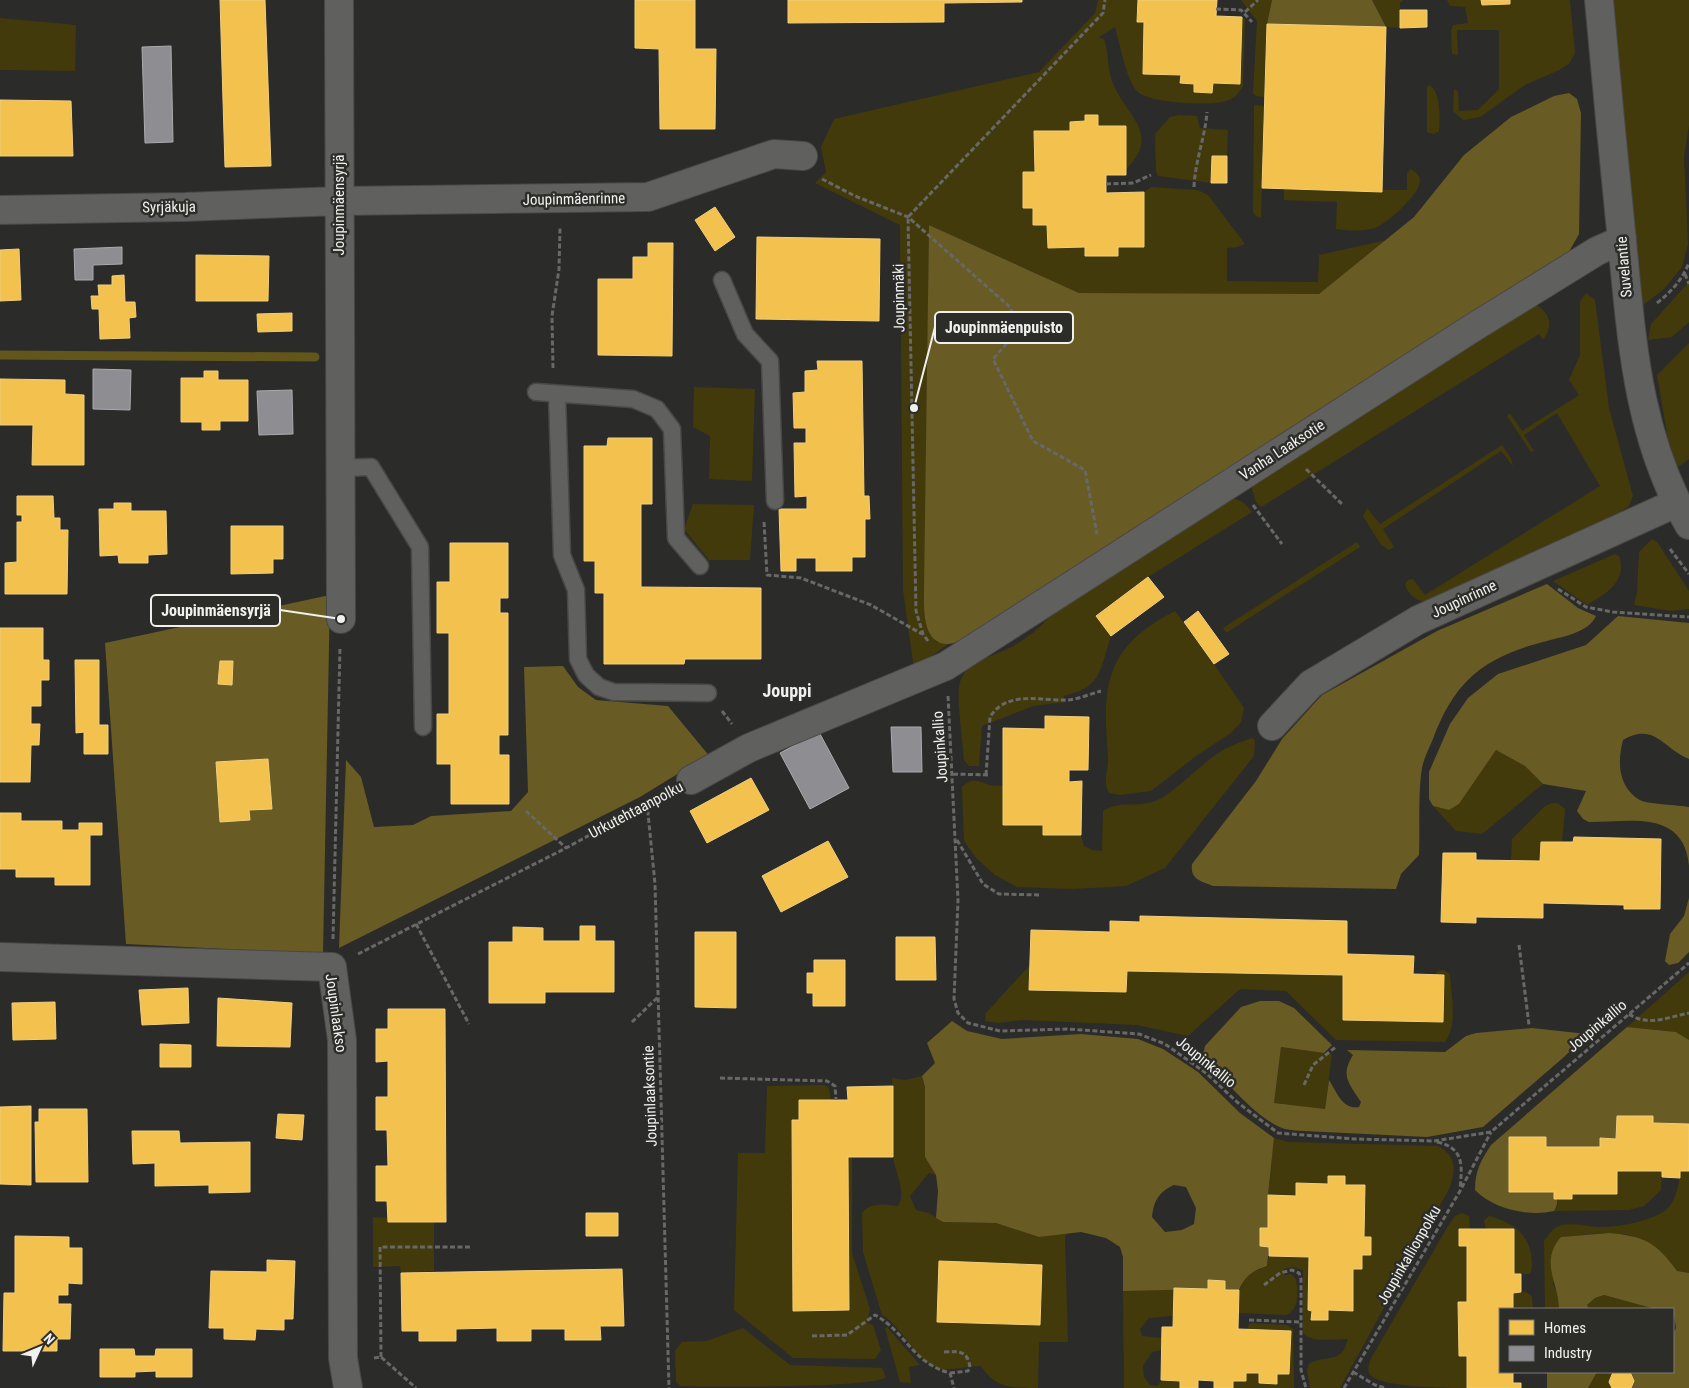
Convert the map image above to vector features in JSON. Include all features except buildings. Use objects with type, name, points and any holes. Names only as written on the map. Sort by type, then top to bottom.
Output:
[{"type":"street","name":"Joupinmäensyrjä","points":[[339,0],[341,619]]},
{"type":"street","name":"Suvelantie","points":[[1599,0],[1628,322],[1639,388],[1653,445],[1683,514]]},
{"type":"street","name":"Joupinmäenrinne","points":[[339,201],[560,200],[648,197],[774,154],[802,156]]},
{"type":"street","name":"Syrjäkuja","points":[[0,210],[176,208],[339,201]]},
{"type":"street","name":"Vanha Laaksotie","points":[[946,666],[1471,328],[1597,251],[1622,240]]},
{"type":"street","name":"Joupinrinne","points":[[1272,726],[1311,684],[1418,620],[1536,565],[1683,514]]},
{"type":"street","name":"Urkutehtaanpolku","points":[[691,780],[749,748],[946,666]]},
{"type":"street","name":"Joupinlaakso","points":[[0,957],[332,968],[342,1040],[343,1358],[348,1388]]},
{"type":"lane","points":[[722,280],[745,334],[770,361],[775,501]]},
{"type":"lane","points":[[536,392],[633,400],[657,409],[672,429],[676,538],[700,566]]},
{"type":"lane","points":[[557,395],[562,555],[576,590],[578,659],[586,675],[599,687],[614,692],[708,693]]},
{"type":"lane","points":[[340,468],[371,467],[420,547],[423,727]]},
{"type":"path","points":[[908,217],[1103,14],[1106,0]]},
{"type":"path","points":[[1246,12],[1258,0]]},
{"type":"path","points":[[1216,9],[1241,10],[1246,12],[1252,22]]},
{"type":"path","points":[[1194,187],[1195,170],[1206,133],[1207,112]]},
{"type":"path","points":[[802,156],[818,176],[855,196],[908,217],[1011,308],[1014,336],[993,359],[1033,441],[1085,470],[1102,565]]},
{"type":"path","points":[[1106,184],[1133,183],[1150,175]]},
{"type":"path","points":[[553,371],[552,316],[560,270],[560,200]]},
{"type":"path","name":"Joupinmäki","points":[[908,217],[916,611],[923,634],[946,666]]},
{"type":"path","points":[[1685,274],[1689,284]]},
{"type":"path","points":[[1286,448],[1343,505]]},
{"type":"path","points":[[1234,480],[1282,544]]},
{"type":"path","points":[[775,501],[763,507],[767,576],[801,578],[871,605],[923,634]]},
{"type":"path","points":[[1536,565],[1550,583],[1586,607],[1613,612],[1689,616]]},
{"type":"path","points":[[332,968],[341,619]]},
{"type":"path","name":"Joupinkallio","points":[[946,666],[957,840],[958,900],[954,999],[958,1013],[968,1023],[1000,1031],[1066,1029],[1139,1034],[1165,1044],[1182,1055],[1278,1134],[1355,1139],[1434,1141],[1491,1132],[1689,963]]},
{"type":"path","points":[[953,774],[988,775],[990,717],[1003,704],[1037,697],[1067,700],[1101,691]]},
{"type":"path","points":[[708,693],[749,748]]},
{"type":"path","name":"Urkutehtaanpolku","points":[[332,968],[566,848],[691,780]]},
{"type":"path","name":"Joupinlaaksontie","points":[[647,803],[655,884],[669,1388]]},
{"type":"path","points":[[526,811],[566,848]]},
{"type":"path","points":[[957,840],[983,884],[999,894],[1041,895]]},
{"type":"path","points":[[416,924],[469,1024]]},
{"type":"path","points":[[1519,945],[1529,1025]]},
{"type":"path","points":[[632,1022],[658,997]]},
{"type":"path","points":[[1629,1014],[1639,1021],[1651,1021],[1689,1013]]},
{"type":"path","points":[[1304,1085],[1313,1065],[1337,1046]]},
{"type":"path","points":[[720,1078],[827,1081],[835,1086],[836,1100]]},
{"type":"path","name":"Joupinkallionpolku","points":[[1344,1388],[1460,1191],[1491,1132]]},
{"type":"path","points":[[1434,1141],[1447,1144],[1460,1157],[1462,1167],[1460,1191]]},
{"type":"path","points":[[381,1358],[380,1247],[471,1247]]},
{"type":"path","points":[[1264,1285],[1280,1273],[1292,1270],[1299,1273],[1301,1279],[1299,1322],[1301,1370],[1306,1388]]},
{"type":"path","points":[[812,1336],[847,1335],[875,1315],[888,1323],[923,1362],[937,1370],[950,1373],[968,1371],[970,1368],[969,1358],[965,1353],[958,1351],[944,1352]]},
{"type":"path","points":[[1248,1320],[1299,1322]]},
{"type":"path","points":[[343,1358],[381,1358],[416,1388]]},
{"type":"path","points":[[1353,1372],[1375,1385],[1385,1388]]},
{"type":"path","points":[[950,1373],[954,1388]]},
{"type":"shaded area","points":[[1098,0],[1138,0],[1137,22],[1144,22],[1143,73],[1181,75],[1180,83],[1194,84],[1194,92],[1212,93],[1213,83],[1240,84],[1242,17],[1245,19],[1243,86],[1231,99],[1218,102],[1166,101],[1144,96],[1138,92],[1130,79],[1115,27],[1099,37],[1104,39],[1106,44],[1112,81],[1141,134],[1141,145],[1137,156],[1126,169],[1126,126],[1098,126],[1098,115],[1085,115],[1085,121],[1070,122],[1070,131],[1034,131],[1035,172],[1023,208],[1033,208],[1033,225],[1047,225],[1048,248],[1085,247],[1085,256],[1118,256],[1118,247],[1144,192],[1151,187],[1198,190],[1208,195],[1245,244],[1227,248],[1227,281],[1318,282],[1319,255],[1387,240],[1319,294],[1079,293],[929,225],[925,614],[936,642],[948,644],[914,669],[903,590],[900,225],[815,183],[826,172],[821,147],[834,119],[1039,72],[1095,13]]},
{"type":"shaded area","points":[[1241,0],[1272,0],[1267,24],[1265,97],[1256,96],[1253,93],[1257,21]]},
{"type":"shaded area","points":[[1272,0],[1372,0],[1386,27],[1267,24]]},
{"type":"shaded area","points":[[1372,0],[1404,0],[1400,3],[1400,28],[1386,27]]},
{"type":"shaded area","points":[[1447,0],[1481,0],[1482,5],[1510,4],[1510,0],[1570,0],[1575,53],[1569,64],[1559,70],[1525,85],[1480,117],[1463,120],[1453,111],[1454,89],[1458,91],[1459,111],[1478,110],[1499,89],[1499,30],[1457,30],[1458,55],[1452,54],[1451,31],[1453,25],[1468,23],[1465,7],[1450,6]]},
{"type":"shaded area","points":[[1611,0],[1689,0],[1689,125],[1684,157],[1688,244],[1682,267],[1664,289],[1643,305]]},
{"type":"shaded area","points":[[0,18],[76,25],[75,71],[0,70]]},
{"type":"shaded area","points":[[1430,85],[1434,89],[1439,106],[1439,131],[1434,134],[1427,132],[1427,87]]},
{"type":"shaded area","points":[[1569,93],[1577,99],[1581,113],[1579,234],[1566,257],[973,636],[949,644],[938,642],[932,637],[926,623],[924,598],[929,225],[1079,293],[1319,294],[1414,217],[1464,155],[1511,117],[1554,96]]},
{"type":"shaded area","points":[[1254,105],[1264,106],[1261,218],[1253,212]]},
{"type":"shaded area","points":[[1179,115],[1197,116],[1200,128],[1228,130],[1227,156],[1212,156],[1211,183],[1158,176],[1156,171],[1155,134],[1170,117]]},
{"type":"shaded area","points":[[1411,169],[1420,178],[1416,192],[1390,218],[1374,228],[1352,231],[1336,229],[1337,202],[1284,200],[1284,189],[1407,190],[1407,173]]},
{"type":"shaded area","points":[[1689,282],[1689,322],[1672,337],[1648,340],[1651,324]]},
{"type":"shaded area","points":[[1586,293],[1595,300],[1609,408],[1633,496],[1629,506],[1608,521],[1427,602],[1416,599],[1406,588],[1405,584],[1408,580],[1413,579],[1425,595],[1600,486],[1557,413],[1524,435],[1534,451],[1531,452],[1507,416],[1510,413],[1522,431],[1579,395],[1569,380],[1580,355],[1580,302]]},
{"type":"shaded area","points":[[1535,304],[1544,311],[1549,320],[1549,330],[1543,340],[1539,334],[1261,507],[1256,502],[1251,486],[1256,480]]},
{"type":"shaded area","points":[[1689,343],[1689,459],[1678,467],[1669,445],[1657,375]]},
{"type":"shaded area","points":[[694,387],[755,389],[752,481],[709,479],[710,436],[693,427]]},
{"type":"shaded area","points":[[1502,445],[1511,458],[1513,466],[1501,451],[1383,529],[1394,547],[1389,550],[1381,545],[1363,516],[1367,508],[1380,524]]},
{"type":"shaded area","points":[[1233,498],[1243,502],[1252,512],[1148,577],[1096,615],[1111,636],[1098,675],[1092,682],[1085,688],[1063,696],[1066,702],[1033,706],[982,726],[979,766],[969,766],[964,760],[959,703],[959,687],[967,670],[981,660],[1021,641],[1038,628],[1058,608],[1225,499]]},
{"type":"shaded area","points":[[693,504],[754,505],[750,560],[709,560],[684,529]]},
{"type":"shaded area","points":[[1652,539],[1657,542],[1689,591],[1689,609],[1671,611],[1634,605],[1637,592],[1639,552]]},
{"type":"shaded area","points":[[1357,542],[1360,547],[1226,633],[1223,628]]},
{"type":"shaded area","points":[[1615,554],[1619,556],[1621,565],[1618,580],[1607,592],[1587,605],[1553,581]]},
{"type":"shaded area","points":[[1547,584],[1578,608],[1596,616],[1592,622],[1575,633],[1525,647],[1490,663],[1475,673],[1452,700],[1442,718],[1422,768],[1419,855],[1401,874],[1396,889],[1213,886],[1200,881],[1194,876],[1192,864],[1256,781],[1282,739],[1322,695],[1437,631]]},
{"type":"shaded area","points":[[330,595],[323,954],[126,944],[105,643]]},
{"type":"shaded area","points":[[1175,611],[1244,708],[1241,722],[1231,733],[1196,756],[1151,791],[1120,795],[1109,793],[1106,784],[1108,762],[1106,708],[1108,688],[1113,670],[1121,654],[1134,639]]},
{"type":"shaded area","points":[[1618,616],[1689,623],[1689,759],[1651,735],[1643,734],[1634,735],[1623,740],[1620,766],[1621,774],[1628,790],[1642,801],[1689,807],[1689,866],[1685,848],[1677,835],[1666,827],[1637,821],[1589,822],[1583,819],[1577,811],[1586,791],[1543,784],[1525,766],[1496,750],[1459,804],[1449,810],[1433,806],[1429,799],[1429,772],[1450,724],[1468,698],[1498,674],[1586,645]]},
{"type":"shaded area","points":[[563,666],[578,687],[596,700],[668,706],[711,758],[684,770],[640,797],[339,948],[346,760],[361,777],[374,827],[413,825],[431,816],[511,811],[528,792],[524,667]]},
{"type":"shaded area","points":[[1252,738],[1255,740],[1254,756],[1165,868],[1126,886],[1073,889],[1017,887],[995,875],[976,858],[964,841],[962,787],[969,782],[975,781],[1003,786],[1003,825],[1043,825],[1043,835],[1081,835],[1084,846],[1092,850],[1102,851],[1103,811],[1116,806],[1148,803],[1162,798],[1217,754]]},
{"type":"shaded area","points":[[1496,750],[1525,766],[1543,784],[1482,834],[1456,831],[1433,806],[1449,810],[1459,804]]},
{"type":"shaded area","points":[[1558,803],[1565,809],[1562,842],[1541,842],[1540,861],[1511,861],[1512,839],[1545,806]]},
{"type":"shaded area","points":[[1689,898],[1689,952],[1678,963],[1669,965],[1665,961],[1670,934],[1684,916]]},
{"type":"shaded area","points":[[1030,965],[1029,990],[1126,992],[1127,971],[1343,975],[1343,1020],[1442,1022],[1444,975],[1435,974],[1438,971],[1444,970],[1450,974],[1453,1018],[1449,1035],[1445,1042],[1336,1040],[1286,991],[1240,989],[1188,1036],[1137,1025],[1023,1020],[998,1023],[985,1021],[986,1013]]},
{"type":"shaded area","points":[[1689,972],[1689,1040],[1676,1032],[1627,1027]]},
{"type":"shaded area","points":[[1260,1001],[1279,1001],[1294,1008],[1332,1045],[1324,1053],[1281,1047],[1274,1103],[1325,1109],[1329,1080],[1338,1095],[1348,1106],[1359,1107],[1361,1102],[1348,1079],[1347,1069],[1353,1055],[1347,1050],[1445,1052],[1466,1036],[1476,1033],[1532,1028],[1587,1034],[1564,1057],[1483,1127],[1427,1137],[1297,1131],[1285,1129],[1274,1124],[1253,1109],[1232,1089],[1206,1060],[1203,1054],[1205,1046],[1241,1007]]},
{"type":"shaded area","points":[[952,1021],[967,1031],[1002,1039],[1081,1034],[1138,1039],[1163,1049],[1198,1072],[1240,1113],[1274,1138],[1268,1195],[1268,1228],[1260,1229],[1260,1246],[1269,1247],[1267,1266],[1250,1275],[1239,1290],[1225,1290],[1225,1281],[1208,1280],[1208,1289],[1123,1291],[1123,1257],[1120,1247],[1106,1238],[1081,1232],[1039,1237],[996,1223],[943,1222],[936,1218],[938,1191],[936,1175],[925,1157],[925,1087],[922,1076],[935,1063],[927,1043]],"holes":[[[1174,1185],[1186,1187],[1196,1208],[1194,1224],[1182,1230],[1165,1232],[1152,1217],[1156,1201],[1161,1194]]]},
{"type":"shaded area","points":[[1627,1027],[1676,1032],[1689,1040],[1689,1124],[1653,1123],[1653,1116],[1617,1116],[1616,1139],[1600,1138],[1600,1147],[1546,1147],[1546,1137],[1509,1137],[1509,1192],[1554,1192],[1557,1206],[1554,1211],[1534,1213],[1512,1210],[1491,1202],[1475,1190],[1479,1166],[1491,1145]]},
{"type":"shaded area","points":[[1281,1047],[1332,1054],[1325,1109],[1274,1103]]},
{"type":"shaded area","points":[[922,1076],[925,1087],[925,1157],[936,1175],[929,1173],[910,1196],[916,1210],[929,1213],[943,1222],[996,1223],[1039,1237],[1068,1232],[1065,1237],[1068,1342],[1039,1342],[1038,1388],[1012,1387],[998,1383],[981,1366],[942,1369],[933,1366],[918,1354],[897,1328],[882,1315],[863,1252],[862,1213],[869,1207],[874,1206],[898,1206],[901,1188],[892,1147],[892,1078],[905,1080]]},
{"type":"shaded area","points":[[825,1085],[829,1088],[831,1100],[799,1100],[799,1120],[792,1120],[793,1310],[849,1310],[848,1157],[852,1157],[852,1253],[870,1309],[867,1323],[873,1325],[881,1350],[875,1359],[793,1358],[734,1310],[738,1153],[765,1153],[767,1086]]},
{"type":"shaded area","points":[[1274,1138],[1288,1142],[1438,1146],[1449,1154],[1452,1159],[1454,1170],[1449,1189],[1340,1388],[1310,1388],[1307,1370],[1309,1364],[1337,1356],[1345,1347],[1348,1339],[1324,1340],[1312,1338],[1303,1333],[1303,1270],[1293,1267],[1284,1269],[1284,1275],[1291,1274],[1296,1279],[1297,1289],[1296,1304],[1287,1315],[1239,1313],[1239,1296],[1242,1284],[1251,1274],[1267,1266],[1269,1256],[1309,1257],[1312,1320],[1328,1320],[1328,1310],[1353,1311],[1353,1269],[1362,1269],[1362,1255],[1371,1237],[1364,1237],[1365,1185],[1345,1185],[1328,1177],[1328,1184],[1296,1183],[1296,1196],[1268,1195]]},
{"type":"shaded area","points":[[1617,1171],[1662,1171],[1661,1190],[1644,1206],[1629,1210],[1554,1211],[1558,1205],[1558,1199],[1571,1199],[1572,1194],[1617,1194]]},
{"type":"shaded area","points":[[1680,1171],[1689,1171],[1689,1273],[1677,1271],[1652,1245],[1639,1238],[1612,1233],[1562,1237],[1553,1284],[1559,1296],[1559,1308],[1545,1308],[1544,1241],[1551,1231],[1567,1224],[1599,1227],[1615,1226],[1656,1216],[1664,1212],[1671,1204]]},
{"type":"shaded area","points":[[1462,1213],[1469,1216],[1470,1229],[1459,1230],[1459,1246],[1467,1246],[1467,1302],[1458,1303],[1459,1356],[1467,1356],[1467,1388],[1414,1386],[1385,1382],[1374,1378],[1368,1370],[1372,1357],[1448,1226],[1455,1216]]},
{"type":"shaded area","points":[[1489,1216],[1504,1221],[1521,1233],[1526,1239],[1531,1257],[1532,1267],[1530,1274],[1514,1274],[1514,1229],[1486,1229],[1484,1221]]},
{"type":"shaded area","points":[[373,1217],[388,1218],[388,1222],[434,1222],[434,1271],[401,1273],[400,1266],[373,1267]]},
{"type":"shaded area","points":[[1609,1233],[1631,1236],[1648,1242],[1655,1247],[1677,1271],[1689,1273],[1689,1388],[1628,1388],[1631,1373],[1674,1373],[1674,1332],[1676,1328],[1674,1308],[1651,1308],[1604,1295],[1595,1298],[1587,1305],[1588,1308],[1559,1308],[1552,1273],[1551,1255],[1561,1237]]},
{"type":"shaded area","points":[[1174,1288],[1173,1316],[1149,1318],[1140,1329],[1142,1336],[1162,1338],[1161,1350],[1152,1352],[1143,1366],[1144,1377],[1150,1385],[1158,1386],[1161,1380],[1180,1381],[1180,1388],[1124,1388],[1123,1291]]},
{"type":"shaded area","points":[[1526,1292],[1532,1296],[1533,1308],[1513,1308],[1513,1293]]},
{"type":"shaded area","points":[[1604,1295],[1651,1308],[1588,1308],[1587,1305],[1595,1298]]},
{"type":"shaded area","points":[[1250,1323],[1287,1325],[1293,1329],[1294,1388],[1233,1388],[1233,1381],[1246,1381],[1246,1373],[1259,1373],[1259,1383],[1276,1384],[1277,1374],[1289,1374],[1290,1331],[1246,1330]]},
{"type":"shaded area","points":[[887,1327],[920,1365],[909,1367],[911,1383],[900,1382],[885,1328]]},
{"type":"shaded area","points":[[743,1328],[790,1365],[882,1368],[886,1377],[875,1381],[789,1386],[680,1386],[676,1382],[675,1351],[682,1342],[706,1341]]},
{"type":"shaded area","points":[[1547,1373],[1596,1373],[1588,1388],[1547,1388]]},
{"type":"shaded area","points":[[1596,1373],[1631,1373],[1628,1388],[1588,1388]]},
{"type":"waterway","points":[[0,355],[315,357]]},
{"type":"place","name":"Joupinmäenpuisto","points":[[914,408]]},
{"type":"place","name":"Joupinmäensyrjä","points":[[341,619]]},
{"type":"district","name":"Jouppi","points":[[787,690]]}]
